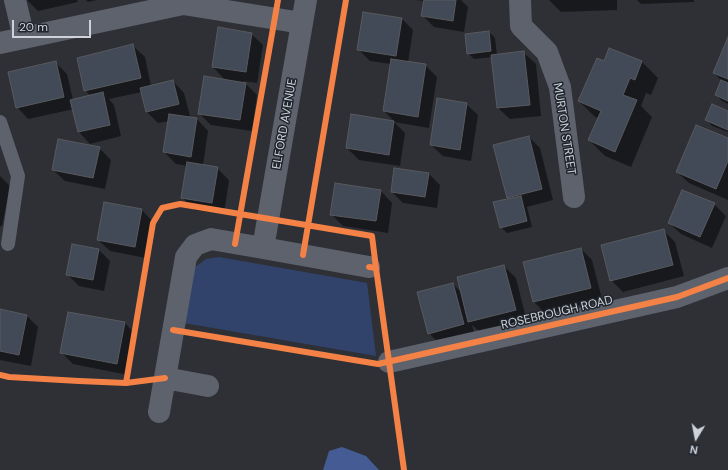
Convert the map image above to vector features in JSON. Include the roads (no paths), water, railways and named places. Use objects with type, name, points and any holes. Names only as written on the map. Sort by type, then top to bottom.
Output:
[{"type":"street","points":[[15,0],[24,38]]},
{"type":"street","name":"ELFORD AVENUE","points":[[263,248],[306,0]]},
{"type":"street","name":"MURTON STREET","points":[[520,0],[521,26],[547,52],[560,87],[574,198]]},
{"type":"street","points":[[0,43],[184,4],[302,23]]},
{"type":"street","points":[[159,412],[186,257],[195,245],[211,239],[369,267]]},
{"type":"street","name":"ROSEBROUGH ROAD","points":[[389,362],[676,297],[728,278]]},
{"type":"street","points":[[165,378],[208,386]]},
{"type":"lane","points":[[0,122],[18,176],[8,244]]}]
